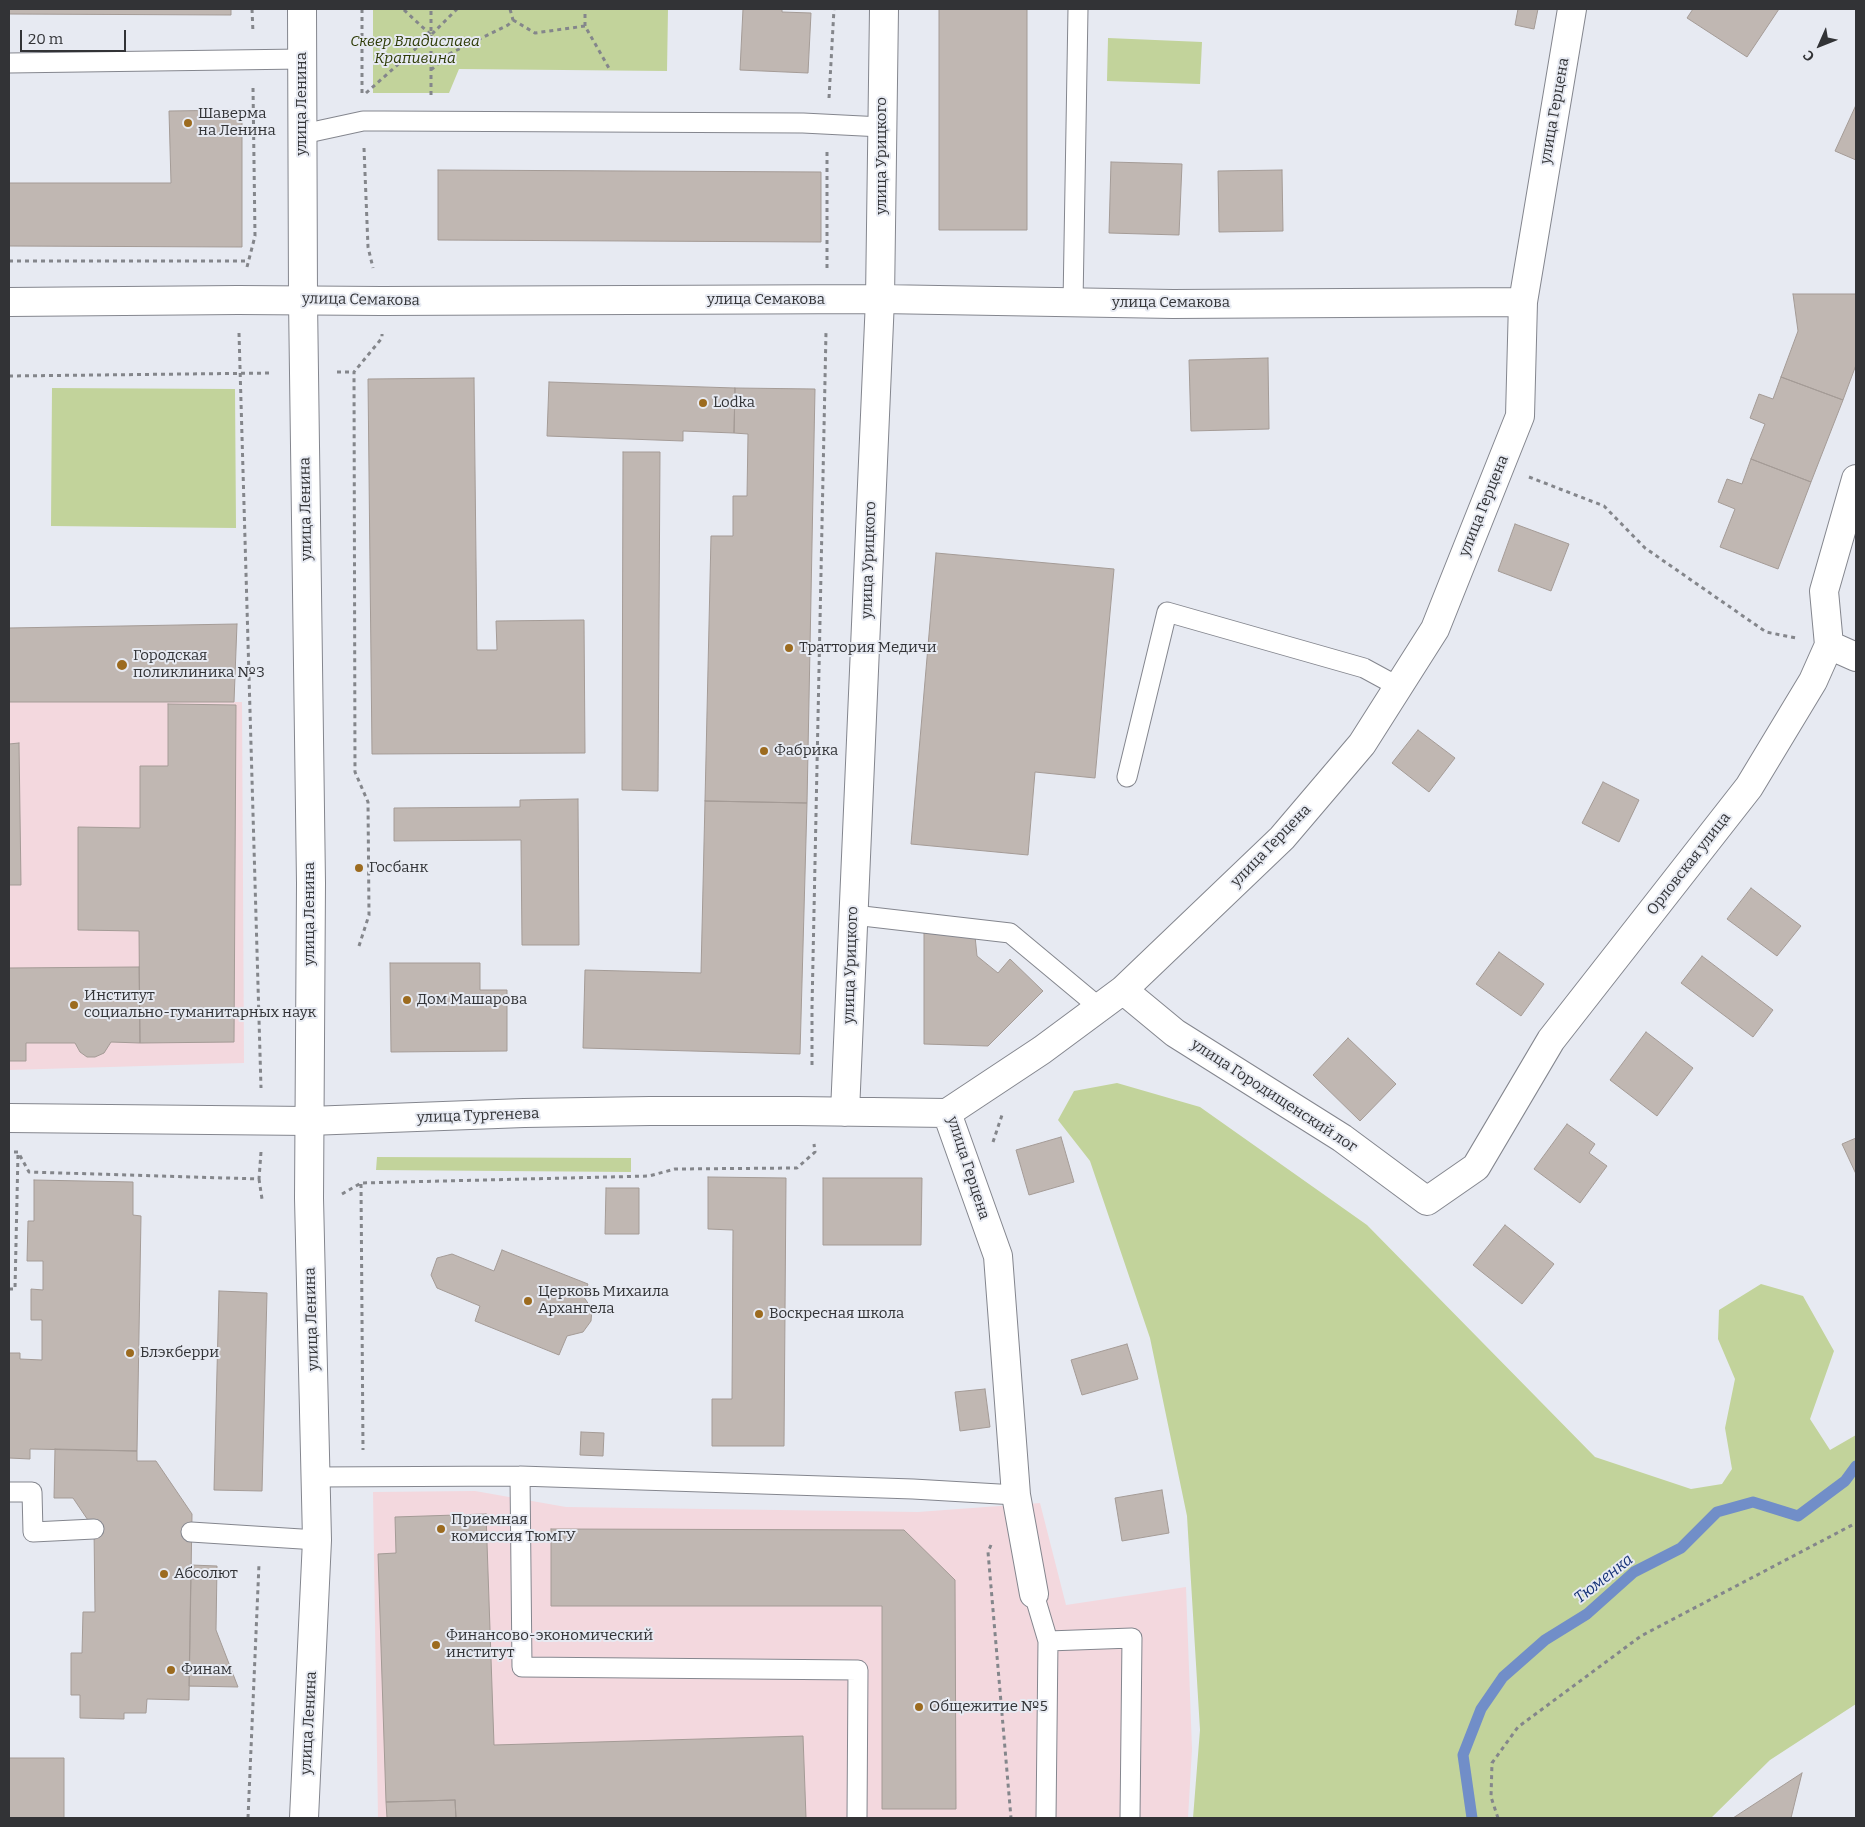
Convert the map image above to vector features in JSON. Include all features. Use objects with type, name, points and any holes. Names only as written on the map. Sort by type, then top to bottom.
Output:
[{"type":"street","name":"улица Ленина","points":[[302,9],[303,300],[311,882],[309,1198],[318,1540],[304,1818]]},
{"type":"street","name":"улица Урицкого","points":[[845,1112],[880,299],[884,9]]},
{"type":"street","name":"улица Герцена","points":[[1034,1594],[1016,1496],[998,1256],[947,1113],[1042,1050],[1123,990],[1282,838],[1362,744],[1435,629],[1520,416],[1523,302],[1572,9]]},
{"type":"street","name":"улица Семакова","points":[[9,302],[880,299],[1073,303],[1523,302]]},
{"type":"street","name":"Орловская улица","points":[[1427,1201],[1476,1167],[1551,1040],[1749,787],[1813,681],[1828,645],[1824,592],[1856,479]]},
{"type":"street","points":[[1828,645],[1856,657]]},
{"type":"street","name":"улица Городищенский лог","points":[[1123,990],[1175,1033],[1342,1138],[1427,1201]]},
{"type":"street","name":"улица Тургенева","points":[[13,1118],[309,1121],[524,1113],[812,1111],[947,1113]]},
{"type":"lane","points":[[1073,303],[1078,9]]},
{"type":"lane","points":[[9,63],[302,59]]},
{"type":"lane","points":[[303,134],[363,121],[882,127]]},
{"type":"lane","points":[[1127,777],[1167,612],[1364,668],[1399,687]]},
{"type":"lane","points":[[854,915],[1010,933],[1100,1008]]},
{"type":"lane","points":[[316,1478],[363,1476],[520,1476],[904,1488],[1016,1496]]},
{"type":"lane","points":[[520,1476],[522,1667],[858,1670],[857,1818]]},
{"type":"lane","points":[[9,1492],[32,1492],[32,1532],[94,1529]]},
{"type":"lane","points":[[191,1532],[318,1540]]},
{"type":"lane","points":[[1034,1594],[1048,1642],[1046,1818]]},
{"type":"lane","points":[[1048,1642],[1132,1638],[1130,1818]]},
{"type":"path","points":[[252,9],[255,236],[238,300],[262,1120],[259,1179],[262,1199]]},
{"type":"path","points":[[362,9],[362,96]]},
{"type":"path","points":[[402,9],[431,35]]},
{"type":"path","points":[[431,97],[432,9]]},
{"type":"path","points":[[362,96],[431,35],[457,9]]},
{"type":"path","points":[[510,9],[513,20],[535,33],[585,26]]},
{"type":"path","points":[[585,9],[585,26],[610,70]]},
{"type":"path","points":[[335,1199],[361,1183],[649,1176],[675,1169],[797,1168],[814,1152],[812,1008],[827,299],[828,125],[834,9]]},
{"type":"path","points":[[431,70],[449,54],[508,25],[513,20]]},
{"type":"path","points":[[362,96],[372,96]]},
{"type":"path","points":[[359,946],[369,916],[368,802],[355,772],[354,372],[382,338],[382,301],[368,247],[363,121]]},
{"type":"path","points":[[9,262],[248,261]]},
{"type":"path","points":[[9,376],[240,374]]},
{"type":"path","points":[[1500,466],[1604,506],[1645,548],[1766,632],[1828,645]]},
{"type":"path","points":[[9,1288],[15,1289],[18,1152],[13,1118]]},
{"type":"path","points":[[9,1152],[18,1152]]},
{"type":"path","points":[[18,1152],[29,1172],[259,1179]]},
{"type":"path","points":[[361,1183],[363,1476]]},
{"type":"path","points":[[1498,1818],[1491,1797],[1492,1763],[1518,1727],[1641,1636],[1856,1523]]},
{"type":"path","points":[[248,1818],[261,1536]]},
{"type":"shaded area","points":[[9,702],[242,702],[244,1063],[9,1070]]},
{"type":"shaded area","points":[[475,1491],[566,1507],[918,1512],[1040,1503],[1066,1605],[1186,1587],[1192,1749],[1188,1818],[378,1818],[373,1492]]},
{"type":"green space","name":"Сквер Владислава Крапивина","points":[[373,9],[668,9],[667,71],[459,69],[449,93],[373,93]]},
{"type":"green space","points":[[1108,38],[1202,42],[1200,84],[1107,81]]},
{"type":"green space","points":[[52,388],[235,389],[236,528],[51,526]]},
{"type":"green space","points":[[1117,1083],[1200,1107],[1367,1225],[1595,1457],[1691,1489],[1722,1484],[1732,1469],[1725,1428],[1735,1379],[1718,1339],[1719,1310],[1761,1284],[1803,1296],[1834,1351],[1810,1419],[1830,1450],[1856,1435],[1856,1704],[1770,1760],[1711,1818],[1193,1818],[1200,1730],[1187,1516],[1150,1338],[1090,1161],[1058,1120],[1074,1091]]},
{"type":"green space","points":[[377,1157],[631,1158],[631,1172],[376,1170]]},
{"type":"building","points":[[9,9],[231,9],[231,15],[9,14]]},
{"type":"building","points":[[743,9],[782,9],[782,12],[811,13],[808,73],[740,70]]},
{"type":"building","points":[[939,9],[1027,9],[1027,230],[939,230]]},
{"type":"building","points":[[1518,9],[1538,9],[1534,29],[1515,25]]},
{"type":"building","points":[[1693,9],[1779,9],[1747,57],[1687,18]]},
{"type":"building","points":[[1856,105],[1856,160],[1835,151]]},
{"type":"building","points":[[242,110],[242,247],[9,246],[9,183],[171,183],[169,111]]},
{"type":"building","points":[[1111,162],[1182,164],[1179,235],[1109,233]]},
{"type":"building","points":[[438,170],[821,172],[821,242],[438,240]]},
{"type":"building","points":[[1282,170],[1283,231],[1219,232],[1218,171]]},
{"type":"building","points":[[1793,294],[1856,294],[1856,365],[1843,400],[1781,377],[1798,331]]},
{"type":"building","points":[[1268,358],[1269,429],[1191,431],[1189,360]]},
{"type":"building","points":[[1781,377],[1843,400],[1811,482],[1751,459],[1765,424],[1750,418],[1759,394],[1773,399]]},
{"type":"building","points":[[474,378],[477,650],[497,650],[496,621],[584,620],[585,753],[372,754],[368,379]]},
{"type":"building","points":[[549,382],[735,388],[734,433],[683,431],[683,441],[547,436]]},
{"type":"building","points":[[735,388],[815,389],[807,803],[705,801],[711,536],[733,536],[733,496],[747,496],[748,434],[734,433]]},
{"type":"building","points":[[623,452],[660,452],[658,791],[622,790]]},
{"type":"building","points":[[1751,459],[1811,482],[1778,569],[1720,547],[1735,509],[1718,502],[1727,479],[1742,484]]},
{"type":"building","points":[[1515,524],[1569,544],[1551,591],[1498,571]]},
{"type":"building","points":[[936,553],[1114,569],[1095,778],[1035,772],[1028,855],[911,844]]},
{"type":"building","name":"Городская поликлиника №3","points":[[237,624],[234,702],[9,702],[9,628]]},
{"type":"building","points":[[168,704],[236,705],[234,1042],[140,1043],[139,931],[78,930],[78,827],[140,828],[140,766],[168,766]]},
{"type":"building","points":[[1418,730],[1455,758],[1429,792],[1392,763]]},
{"type":"building","points":[[19,743],[21,885],[9,885],[9,744]]},
{"type":"building","points":[[1603,782],[1639,800],[1619,842],[1582,823]]},
{"type":"building","points":[[578,799],[579,945],[522,945],[521,840],[394,841],[394,808],[520,807],[520,800]]},
{"type":"building","points":[[705,801],[807,803],[800,1054],[583,1048],[585,970],[701,973]]},
{"type":"building","points":[[1751,888],[1801,926],[1777,956],[1727,919]]},
{"type":"building","points":[[924,933],[975,936],[977,956],[998,973],[1010,959],[1043,991],[988,1046],[924,1044]]},
{"type":"building","points":[[1499,952],[1544,984],[1521,1016],[1476,984]]},
{"type":"building","points":[[1702,956],[1773,1010],[1753,1037],[1681,983]]},
{"type":"building","points":[[390,963],[480,963],[480,990],[507,990],[507,1051],[391,1052]]},
{"type":"building","name":"Институт социально-гуманитарных наук","points":[[139,967],[140,1043],[111,1042],[104,1053],[95,1057],[87,1057],[80,1052],[75,1043],[26,1043],[26,1061],[9,1061],[9,968]]},
{"type":"building","points":[[1646,1032],[1693,1068],[1657,1116],[1610,1080]]},
{"type":"building","points":[[1348,1038],[1396,1084],[1360,1121],[1313,1075]]},
{"type":"building","points":[[1567,1124],[1595,1144],[1589,1153],[1607,1166],[1580,1203],[1534,1169]]},
{"type":"building","points":[[1061,1137],[1074,1182],[1029,1195],[1016,1150]]},
{"type":"building","points":[[1856,1138],[1856,1174],[1842,1144]]},
{"type":"building","name":"Воскресная школа","points":[[708,1177],[786,1178],[784,1446],[712,1446],[712,1399],[732,1399],[733,1230],[708,1229]]},
{"type":"building","points":[[823,1178],[922,1178],[921,1245],[823,1245]]},
{"type":"building","points":[[34,1180],[133,1182],[133,1215],[141,1216],[137,1451],[30,1449],[30,1459],[9,1458],[9,1353],[20,1353],[20,1359],[42,1360],[42,1320],[31,1320],[31,1289],[43,1290],[43,1261],[27,1261],[28,1221],[34,1221]]},
{"type":"building","points":[[606,1188],[639,1188],[639,1234],[605,1234]]},
{"type":"building","points":[[1505,1225],[1554,1264],[1522,1304],[1473,1265]]},
{"type":"building","name":"Церковь Михаила Архангела","points":[[502,1250],[588,1284],[583,1296],[592,1309],[591,1321],[583,1332],[567,1336],[559,1355],[475,1321],[480,1306],[437,1288],[431,1275],[437,1258],[452,1254],[494,1271]]},
{"type":"building","points":[[219,1291],[267,1293],[262,1491],[214,1490]]},
{"type":"building","points":[[1127,1344],[1138,1379],[1082,1395],[1071,1360]]},
{"type":"building","points":[[985,1389],[990,1427],[960,1431],[955,1392]]},
{"type":"building","points":[[581,1432],[604,1433],[603,1456],[580,1455]]},
{"type":"building","points":[[55,1449],[137,1451],[137,1461],[156,1461],[192,1514],[189,1700],[147,1699],[146,1713],[124,1713],[124,1719],[80,1718],[80,1695],[71,1695],[71,1653],[82,1653],[83,1612],[95,1612],[94,1529],[73,1498],[54,1498]]},
{"type":"building","points":[[1162,1490],[1169,1533],[1122,1541],[1115,1498]]},
{"type":"building","name":"Финансово-экономический институт","points":[[486,1514],[494,1745],[803,1736],[806,1818],[456,1818],[455,1800],[386,1802],[378,1554],[396,1553],[395,1517]]},
{"type":"building","name":"Общежитие №5","points":[[551,1529],[904,1530],[955,1580],[956,1809],[882,1809],[882,1606],[551,1606]]},
{"type":"building","points":[[191,1565],[217,1566],[216,1630],[238,1687],[189,1686]]},
{"type":"building","points":[[9,1758],[64,1758],[64,1818],[9,1818]]},
{"type":"building","points":[[1802,1773],[1791,1818],[1733,1818]]},
{"type":"building","points":[[455,1800],[456,1818],[387,1818],[386,1802]]},
{"type":"waterway","name":"Тюменка","points":[[1472,1818],[1463,1755],[1481,1709],[1503,1677],[1545,1640],[1587,1614],[1634,1572],[1681,1548],[1717,1512],[1753,1502],[1798,1516],[1845,1481],[1856,1466]]},
{"type":"place","name":"Шаверма на Ленина","points":[[188,123]]},
{"type":"place","name":"Lodka","points":[[703,403]]},
{"type":"place","name":"Траттория Медичи","points":[[789,648]]},
{"type":"place","name":"Городская поликлиника №3","points":[[122,665]]},
{"type":"place","name":"Фабрика","points":[[764,751]]},
{"type":"place","name":"Госбанк","points":[[359,868]]},
{"type":"place","name":"Дом Машарова","points":[[407,1000]]},
{"type":"place","name":"Институт социально-гуманитарных наук","points":[[74,1005]]},
{"type":"place","name":"Церковь Михаила Архангела","points":[[528,1301]]},
{"type":"place","name":"Воскресная школа","points":[[759,1314]]},
{"type":"place","name":"Блэкберри","points":[[130,1353]]},
{"type":"place","name":"Приемная комиссия ТюмГУ","points":[[441,1529]]},
{"type":"place","name":"Абсолют","points":[[164,1574]]},
{"type":"place","name":"Финансово-экономический институт","points":[[436,1645]]},
{"type":"place","name":"Финам","points":[[171,1670]]},
{"type":"place","name":"Общежитие №5","points":[[919,1707]]}]
